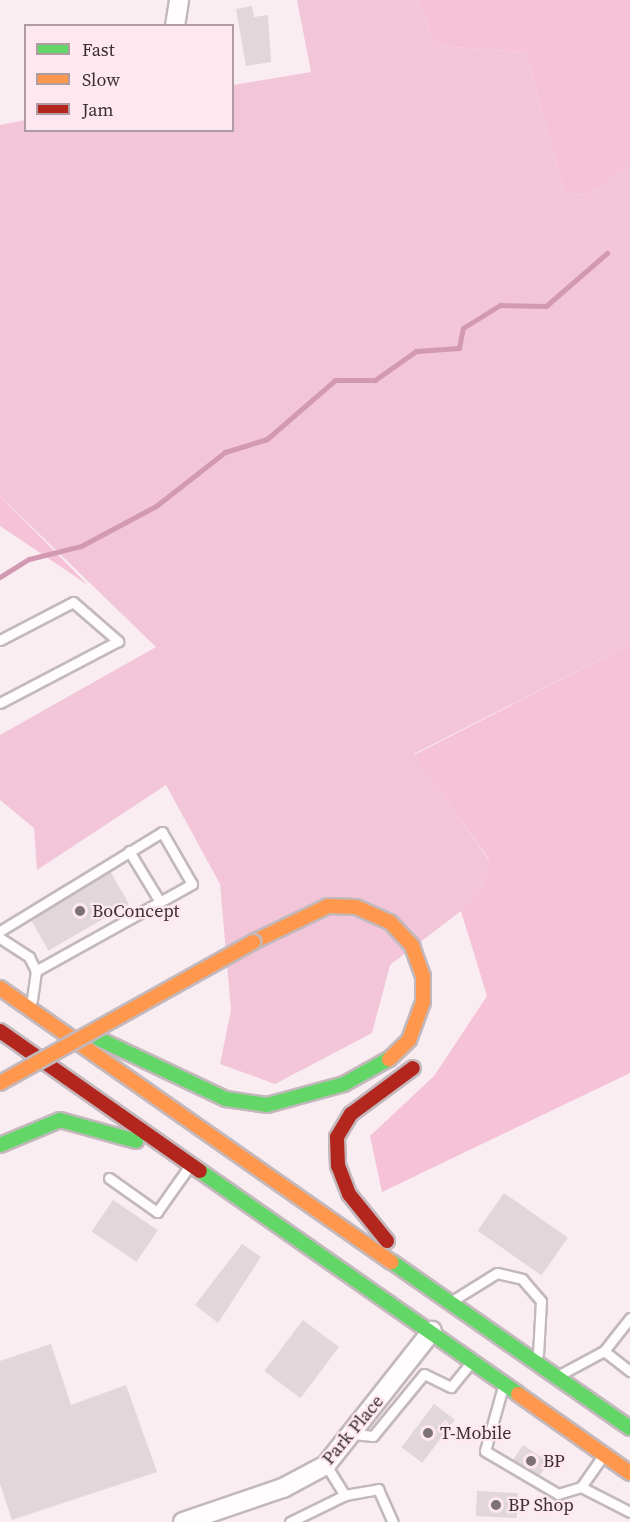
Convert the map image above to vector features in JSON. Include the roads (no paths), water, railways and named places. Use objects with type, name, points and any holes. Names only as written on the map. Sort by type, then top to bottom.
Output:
[{"type":"highway","points":[[0,1083],[253,942],[328,906],[356,907],[390,922],[412,946],[423,976],[423,1002],[409,1040],[391,1058],[344,1084],[288,1102],[253,1104],[212,1093],[33,1011]]},
{"type":"highway","points":[[0,988],[428,1283],[630,1428]]},
{"type":"highway","points":[[10,1052],[71,1018]]},
{"type":"highway","points":[[0,1031],[432,1331],[503,1385],[630,1473]]},
{"type":"highway","points":[[425,1055],[351,1114],[335,1150],[357,1206],[428,1283]]},
{"type":"highway","points":[[0,1145],[48,1122],[74,1121],[191,1164]]},
{"type":"street","points":[[175,24],[179,0]]},
{"type":"street","name":"Park Place","points":[[192,1521],[283,1488],[326,1465],[353,1434],[432,1331]]},
{"type":"lane","points":[[0,640],[73,602],[118,641],[0,704]]},
{"type":"lane","points":[[0,932],[162,831],[192,884],[36,971]]},
{"type":"lane","points":[[129,851],[160,902]]},
{"type":"lane","points":[[0,938],[29,957],[36,971],[33,1011]]},
{"type":"lane","points":[[109,1178],[157,1212],[191,1164]]},
{"type":"lane","points":[[452,1301],[497,1273],[522,1279],[540,1301],[538,1363]]},
{"type":"lane","points":[[557,1376],[604,1351],[630,1318]]},
{"type":"lane","points":[[604,1351],[630,1371]]},
{"type":"lane","points":[[353,1434],[374,1436],[424,1374],[451,1387],[471,1362]]},
{"type":"lane","points":[[503,1385],[485,1451],[558,1494],[581,1487],[604,1455]]},
{"type":"lane","points":[[326,1465],[345,1495]]},
{"type":"lane","points":[[581,1487],[630,1512]]},
{"type":"lane","points":[[290,1522],[328,1508],[345,1495],[378,1489],[393,1522]]},
{"type":"waterway","points":[[0,577],[29,559],[81,546],[156,506],[225,452],[267,439],[335,380],[375,380],[416,351],[459,348],[463,328],[500,305],[546,306],[607,253]]},
{"type":"place","name":"BoConcept","points":[[80,911]]},
{"type":"place","name":"T-Mobile","points":[[428,1433]]},
{"type":"place","name":"BP","points":[[531,1461]]},
{"type":"place","name":"BP Shop","points":[[496,1505]]}]
